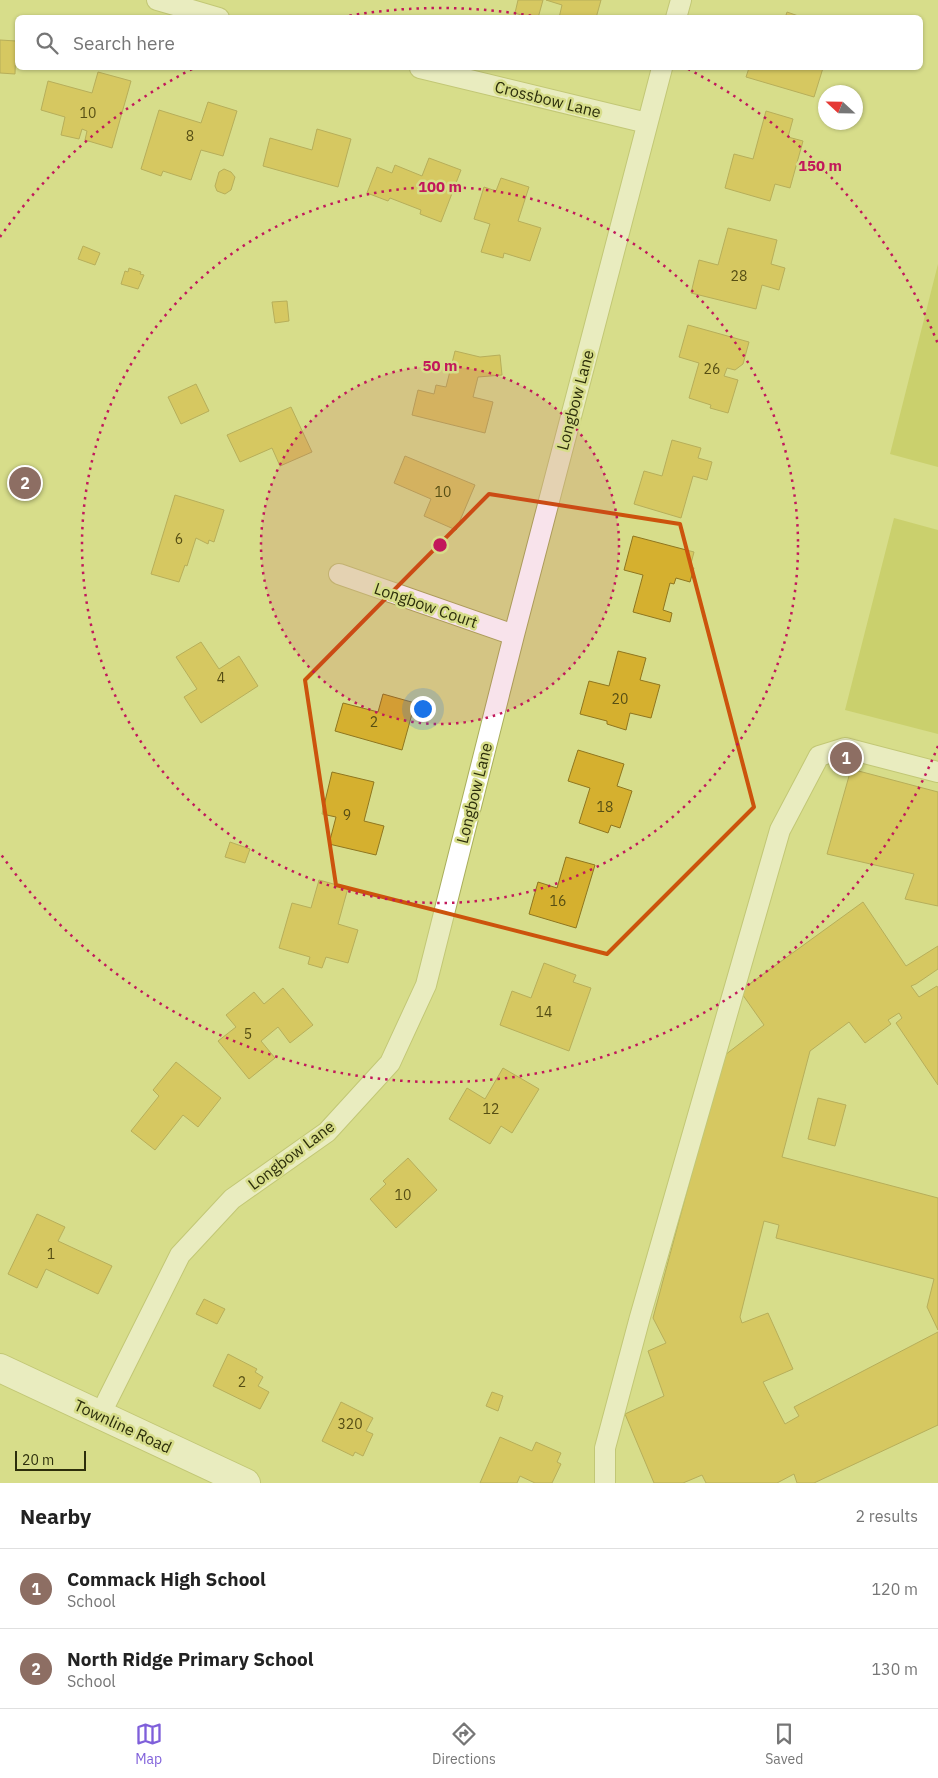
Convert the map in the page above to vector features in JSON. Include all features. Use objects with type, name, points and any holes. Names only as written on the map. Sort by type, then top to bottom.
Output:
[{"type":"main road","name":"Townline Road","points":[[0,1368],[246,1483]]},
{"type":"street","points":[[158,0],[209,15]]},
{"type":"street","points":[[677,15],[681,0]]},
{"type":"street","name":"Crossbow Lane","points":[[428,70],[647,123]]},
{"type":"street","name":"Longbow Lane","points":[[100,1415],[142,1327],[180,1255],[232,1199],[328,1132],[390,1063],[426,985],[514,635],[661,70]]},
{"type":"street","name":"Longbow Court","points":[[339,574],[514,635]]},
{"type":"street","points":[[605,1483],[604,1448],[780,830],[819,756],[845,748],[938,772]]},
{"type":"highlighted area","points":[[489,494],[680,524],[754,807],[607,954],[336,885],[305,680]]},
{"type":"green space","points":[[938,264],[938,467],[890,454]]},
{"type":"green space","points":[[894,518],[938,530],[938,734],[845,710]]},
{"type":"building","points":[[518,0],[543,0],[539,15],[515,13]]},
{"type":"building","points":[[546,0],[601,0],[597,15],[560,15],[562,5]]},
{"type":"building","points":[[0,40],[15,41],[15,74],[0,73]]},
{"type":"building","points":[[748,70],[822,70],[814,97],[746,77]]},
{"type":"building","points":[[98,72],[131,81],[112,148],[85,140],[87,131],[82,129],[79,139],[61,135],[65,117],[41,110],[48,81],[92,93]]},
{"type":"building","points":[[208,102],[237,111],[223,156],[201,150],[191,180],[163,171],[161,176],[141,169],[159,110],[201,123]]},
{"type":"building","points":[[766,111],[793,119],[788,137],[803,141],[790,188],[775,184],[770,201],[725,188],[734,154],[753,159]]},
{"type":"building","points":[[317,129],[351,139],[338,187],[263,166],[270,138],[312,150]]},
{"type":"building","points":[[429,158],[461,170],[441,222],[420,214],[421,210],[390,198],[388,201],[367,193],[377,167],[392,173],[395,165],[422,176]]},
{"type":"building","points":[[224,169],[231,172],[235,177],[231,190],[225,194],[217,191],[215,186],[219,172]]},
{"type":"building","points":[[501,178],[529,187],[518,221],[541,228],[530,261],[504,253],[503,258],[481,252],[490,224],[474,219],[484,187],[496,191]]},
{"type":"building","points":[[728,228],[777,240],[771,264],[785,268],[779,290],[762,285],[756,309],[691,293],[699,260],[718,265]]},
{"type":"building","points":[[83,246],[100,253],[95,265],[78,259]]},
{"type":"building","points":[[129,268],[144,275],[138,289],[121,284],[125,271],[128,272]]},
{"type":"building","points":[[287,301],[289,321],[275,323],[272,302]]},
{"type":"building","points":[[688,325],[749,342],[743,364],[735,370],[727,368],[724,376],[738,380],[728,413],[710,408],[711,405],[689,398],[699,363],[679,357]]},
{"type":"building","points":[[455,351],[480,357],[500,355],[502,375],[478,377],[473,397],[493,402],[485,433],[412,415],[418,390],[434,394],[436,385],[446,387]]},
{"type":"building","points":[[196,384],[209,411],[181,424],[168,397]]},
{"type":"building","points":[[291,407],[312,452],[280,466],[272,448],[240,462],[227,435]]},
{"type":"building","points":[[672,440],[701,448],[698,458],[712,462],[707,480],[693,476],[681,518],[634,504],[644,471],[662,476]]},
{"type":"building","points":[[405,456],[475,485],[456,530],[424,516],[431,499],[394,483]]},
{"type":"building","points":[[175,495],[224,510],[214,542],[209,540],[208,544],[196,538],[187,566],[185,565],[179,582],[151,574]]},
{"type":"building","points":[[633,536],[694,552],[690,567],[694,568],[690,582],[676,578],[674,584],[670,583],[663,610],[672,613],[670,622],[633,612],[643,575],[624,570]]},
{"type":"building","points":[[201,642],[219,669],[239,656],[258,686],[201,723],[184,697],[197,689],[176,657]]},
{"type":"building","points":[[618,651],[646,658],[640,680],[660,685],[651,718],[630,713],[626,730],[607,724],[607,721],[580,714],[589,681],[609,686]]},
{"type":"building","points":[[383,694],[415,703],[402,750],[335,731],[343,703],[378,712]]},
{"type":"building","points":[[578,750],[624,764],[617,786],[632,791],[620,828],[611,825],[608,833],[579,823],[590,788],[568,781]]},
{"type":"building","points":[[851,769],[938,792],[938,906],[905,899],[914,874],[827,854]]},
{"type":"building","points":[[332,772],[374,782],[364,821],[384,826],[376,855],[329,844],[336,817],[322,814]]},
{"type":"building","points":[[230,842],[250,849],[245,863],[225,857]]},
{"type":"building","points":[[566,857],[595,865],[576,928],[529,914],[538,882],[557,888]]},
{"type":"building","points":[[319,880],[348,888],[338,924],[358,930],[348,963],[326,957],[322,968],[308,964],[310,957],[279,948],[292,903],[311,908]]},
{"type":"building","points":[[863,902],[906,966],[938,946],[938,969],[911,986],[919,997],[937,986],[938,988],[938,1085],[896,1023],[902,1018],[899,1013],[888,1020],[891,1024],[865,1043],[849,1022],[810,1051],[782,1157],[938,1198],[938,1330],[927,1307],[934,1279],[776,1238],[779,1225],[764,1221],[740,1317],[742,1323],[768,1313],[793,1369],[763,1382],[785,1424],[799,1416],[794,1407],[938,1332],[938,1425],[814,1483],[797,1483],[794,1474],[777,1483],[706,1483],[702,1475],[683,1483],[654,1483],[625,1414],[664,1396],[648,1351],[666,1343],[653,1318],[722,1060],[725,1055],[764,1025],[740,991]]},
{"type":"building","points":[[544,963],[576,975],[573,982],[591,988],[569,1051],[500,1025],[512,991],[531,998]]},
{"type":"building","points":[[283,988],[313,1025],[290,1043],[278,1027],[261,1041],[275,1058],[249,1079],[218,1041],[236,1027],[226,1015],[254,992],[264,1004]]},
{"type":"building","points":[[176,1062],[221,1098],[198,1127],[183,1115],[155,1150],[131,1131],[159,1096],[153,1090]]},
{"type":"building","points":[[503,1068],[539,1089],[512,1133],[501,1126],[490,1144],[449,1119],[467,1088],[485,1099]]},
{"type":"building","points":[[818,1098],[846,1105],[835,1146],[808,1139]]},
{"type":"building","points":[[408,1158],[437,1190],[396,1228],[370,1199],[386,1184],[383,1181]]},
{"type":"building","points":[[37,1214],[65,1227],[58,1241],[112,1266],[98,1294],[46,1269],[37,1288],[8,1274]]},
{"type":"building","points":[[204,1299],[225,1309],[217,1324],[196,1314]]},
{"type":"building","points":[[228,1354],[257,1369],[255,1372],[263,1377],[258,1386],[269,1392],[260,1409],[213,1386]]},
{"type":"building","points":[[492,1392],[503,1396],[498,1411],[486,1406]]},
{"type":"building","points":[[341,1402],[373,1418],[366,1431],[373,1434],[363,1456],[355,1452],[353,1456],[322,1441]]},
{"type":"building","points":[[500,1437],[532,1451],[536,1442],[561,1453],[557,1462],[561,1464],[552,1483],[535,1483],[520,1476],[517,1483],[480,1483]]},
{"type":"place","name":"North Ridge Primary School","points":[[25,483]]},
{"type":"place","name":"Commack High School","points":[[846,758]]}]
